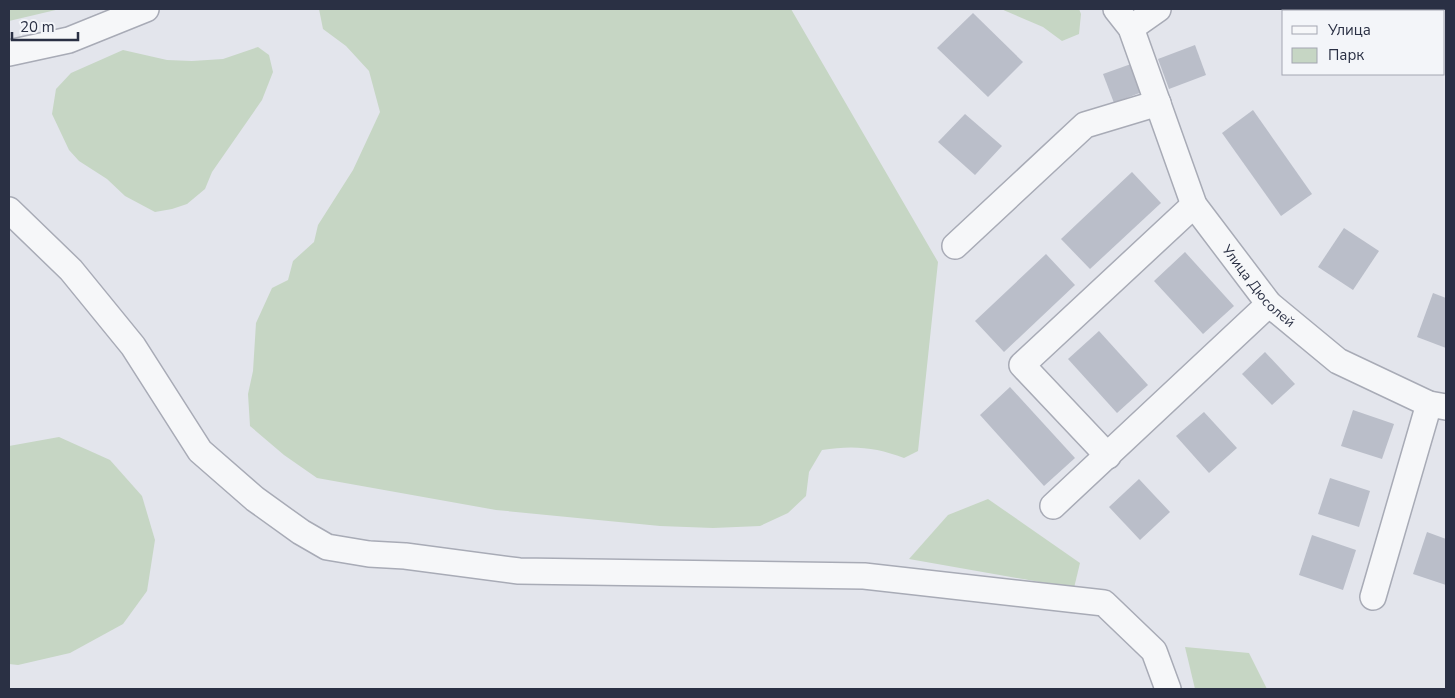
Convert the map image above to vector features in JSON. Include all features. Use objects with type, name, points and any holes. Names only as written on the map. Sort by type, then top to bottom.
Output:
[{"type":"street","points":[[9,53],[69,40],[146,9]]},
{"type":"street","points":[[1124,18],[1158,9]]},
{"type":"street","name":"Улица Дюсолей","points":[[1124,18],[1156,96],[1194,205],[1269,304],[1338,361],[1438,406]]},
{"type":"street","points":[[955,246],[1085,125],[1156,96]]},
{"type":"street","points":[[1108,456],[1022,365],[1194,205]]},
{"type":"street","points":[[9,210],[71,270],[133,346],[200,450],[254,500],[327,547],[369,554],[405,556],[519,571],[864,576],[1104,603],[1154,651],[1168,689]]},
{"type":"street","points":[[1054,506],[1269,304]]},
{"type":"street","points":[[1373,597],[1438,406]]},
{"type":"green space","points":[[9,9],[60,9],[9,21]]},
{"type":"green space","points":[[319,9],[791,9],[938,262],[918,451],[904,458],[884,451],[864,448],[822,450],[809,472],[806,496],[788,513],[760,526],[713,528],[660,526],[496,510],[317,478],[284,455],[250,426],[248,394],[253,371],[256,323],[272,288],[288,280],[293,261],[314,242],[318,225],[353,170],[380,112],[369,71],[346,46],[323,29]]},
{"type":"green space","points":[[1001,9],[1079,9],[1081,14],[1079,34],[1062,41],[1043,27]]},
{"type":"green space","points":[[258,47],[269,55],[273,72],[262,100],[212,172],[205,189],[187,204],[172,209],[155,212],[125,196],[107,179],[79,161],[69,150],[52,114],[56,89],[71,73],[123,50],[167,60],[192,61],[223,59]]},
{"type":"green space","points":[[59,437],[110,460],[142,496],[155,540],[147,591],[123,624],[70,653],[18,665],[9,664],[9,446]]},
{"type":"green space","points":[[988,499],[1080,563],[1074,588],[909,559],[948,515]]},
{"type":"green space","points":[[1185,647],[1249,653],[1267,689],[1195,689]]},
{"type":"building","points":[[973,13],[1023,62],[988,97],[937,48]]},
{"type":"building","points":[[1195,45],[1206,75],[1169,89],[1158,59]]},
{"type":"building","points":[[1131,64],[1142,92],[1114,103],[1103,74]]},
{"type":"building","points":[[1253,110],[1312,194],[1281,216],[1222,133]]},
{"type":"building","points":[[965,114],[1002,146],[975,175],[938,142]]},
{"type":"building","points":[[1132,172],[1161,203],[1090,269],[1061,239]]},
{"type":"building","points":[[1344,228],[1379,251],[1353,290],[1318,267]]},
{"type":"building","points":[[1185,252],[1234,306],[1203,334],[1154,281]]},
{"type":"building","points":[[1046,254],[1075,285],[1004,352],[975,321]]},
{"type":"building","points":[[1433,293],[1446,298],[1446,348],[1417,337]]},
{"type":"building","points":[[1099,331],[1148,385],[1117,413],[1068,359]]},
{"type":"building","points":[[1265,352],[1295,384],[1272,405],[1242,374]]},
{"type":"building","points":[[1010,387],[1075,458],[1044,486],[980,415]]},
{"type":"building","points":[[1353,410],[1394,424],[1382,459],[1341,446]]},
{"type":"building","points":[[1204,412],[1237,448],[1209,473],[1176,436]]},
{"type":"building","points":[[1330,478],[1370,491],[1359,527],[1318,514]]},
{"type":"building","points":[[1139,479],[1170,512],[1140,540],[1109,507]]},
{"type":"building","points":[[1427,532],[1446,539],[1446,585],[1413,574]]},
{"type":"building","points":[[1312,535],[1356,550],[1343,590],[1299,575]]}]
